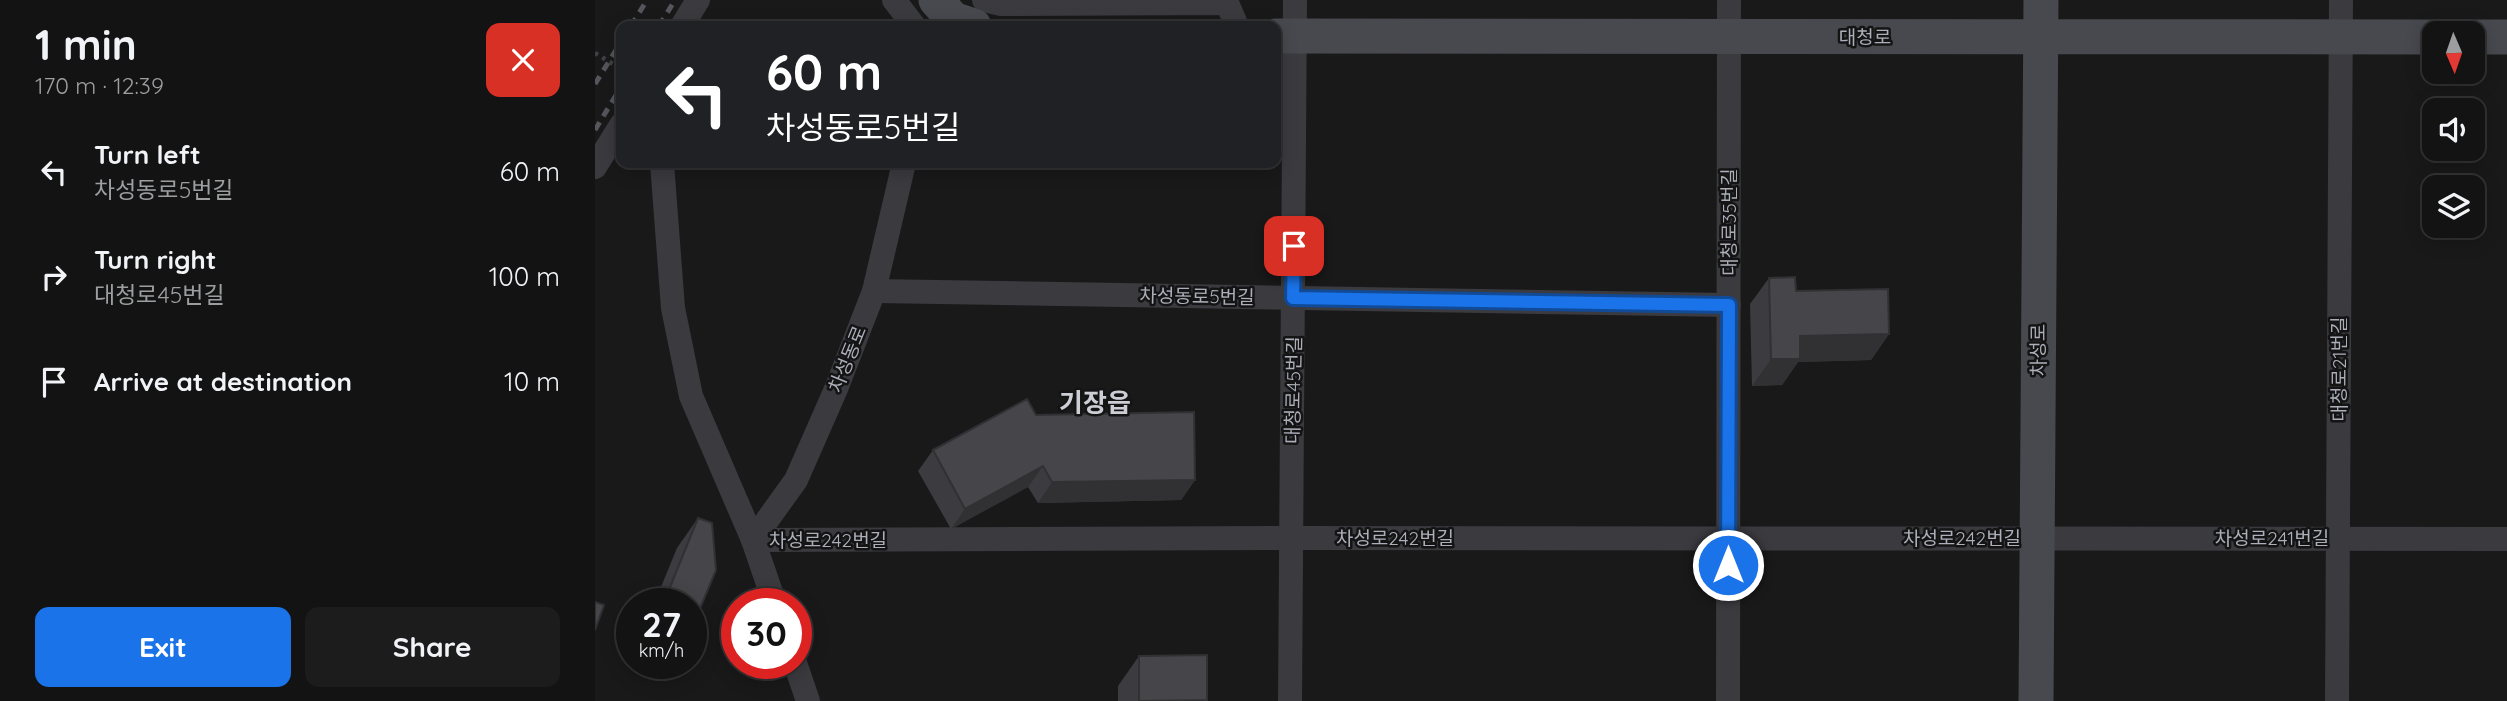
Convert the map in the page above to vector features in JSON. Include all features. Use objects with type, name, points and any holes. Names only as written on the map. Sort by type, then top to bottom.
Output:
[{"type":"main road","points":[[936,0],[953,19],[959,21]]},
{"type":"main road","name":"차성로","points":[[2036,701],[2041,0]]},
{"type":"main road","name":"대청로","points":[[1286,36],[2422,37]]},
{"type":"main road","points":[[2485,37],[2507,37]]},
{"type":"street","points":[[685,21],[698,0]]},
{"type":"street","points":[[894,0],[910,21]]},
{"type":"street","points":[[984,0],[1001,4],[1227,3],[1235,21]]},
{"type":"street","points":[[1286,36],[1295,0]]},
{"type":"street","name":"대청로35번길","points":[[1728,701],[1729,0]]},
{"type":"street","name":"대청로21번길","points":[[2337,701],[2341,0]]},
{"type":"street","name":"대청로45번길","points":[[1286,36],[1293,298],[1290,701]]},
{"type":"street","points":[[595,167],[616,133]]},
{"type":"street","points":[[662,168],[673,307],[691,396],[753,540],[770,588]]},
{"type":"street","name":"차성동로","points":[[753,540],[796,480],[836,388],[874,291],[903,168]]},
{"type":"street","name":"차성동로5번길","points":[[874,291],[1729,305]]},
{"type":"street","name":"차성로241번길","points":[[2037,538],[2507,539]]},
{"type":"street","name":"차성로242번길","points":[[753,540],[2037,538]]},
{"type":"street","points":[[800,679],[808,701]]},
{"type":"path","points":[[595,53],[616,66]]},
{"type":"building","points":[[1795,277],[1796,291],[1888,289],[1889,334],[1800,336],[1800,359],[1771,359],[1769,278]]},
{"type":"building","points":[[1027,399],[1036,415],[1194,412],[1195,480],[1052,482],[1043,466],[965,509],[933,450]]},
{"type":"building","points":[[698,518],[712,523],[716,570],[707,592],[707,588],[670,588]]},
{"type":"building","points":[[595,602],[604,605],[595,630]]},
{"type":"building","points":[[1207,655],[1207,700],[1139,701],[1139,656]]},
{"type":"railway","points":[[634,21],[647,0]]},
{"type":"railway","points":[[662,21],[675,0]]},
{"type":"railway","points":[[595,84],[616,50]]},
{"type":"railway","points":[[595,130],[616,95]]},
{"type":"district","name":"기장읍","points":[[1095,403]]},
{"type":"route","points":[[1294,246],[1293,298],[1729,305],[1728,565]]}]
